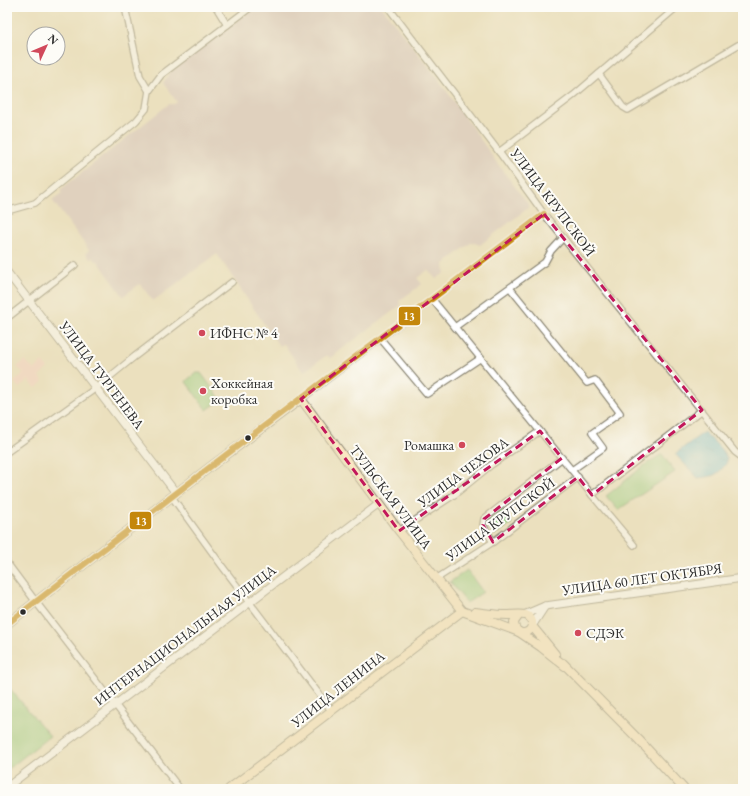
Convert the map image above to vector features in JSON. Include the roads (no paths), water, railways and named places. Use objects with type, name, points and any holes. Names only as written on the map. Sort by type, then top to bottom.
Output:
[{"type":"main road","points":[[7,624],[301,399]]},
{"type":"main road","name":"ТУЛЬСКАЯ УЛИЦА","points":[[301,399],[399,531],[462,611]]},
{"type":"main road","points":[[462,611],[521,615],[530,619],[532,626],[565,666],[639,740],[684,789]]},
{"type":"main road","points":[[462,611],[519,632],[526,632],[532,626]]},
{"type":"main road","name":"УЛИЦА ЛЕНИНА","points":[[229,789],[462,611]]},
{"type":"main road","points":[[521,615],[515,619],[514,627],[565,666]]},
{"type":"street","points":[[125,7],[140,76],[149,91]]},
{"type":"street","points":[[216,7],[227,25]]},
{"type":"street","points":[[7,211],[35,203],[136,122],[146,109],[149,91],[161,75],[251,7]]},
{"type":"street","points":[[499,152],[574,95],[677,7]]},
{"type":"street","name":"УЛИЦА КРУПСКОЙ","points":[[389,8],[499,152],[544,214],[736,452],[743,458]]},
{"type":"street","points":[[599,74],[624,108],[628,110],[738,45]]},
{"type":"street","points":[[301,399],[544,214]]},
{"type":"street","points":[[455,327],[545,262],[551,251],[563,238]]},
{"type":"street","points":[[7,318],[75,265]]},
{"type":"street","name":"УЛИЦА ТУРГЕНЕВА","points":[[7,272],[96,388],[250,603],[331,710]]},
{"type":"street","points":[[7,452],[96,388],[232,282]]},
{"type":"street","points":[[510,288],[587,383],[595,380],[620,413],[592,433],[603,448],[572,470]]},
{"type":"street","points":[[432,299],[634,545]]},
{"type":"street","points":[[380,338],[427,394],[481,358]]},
{"type":"street","points":[[592,495],[702,410]]},
{"type":"street","name":"УЛИЦА ЧЕХОВА","points":[[399,531],[454,495],[491,465],[540,431]]},
{"type":"street","points":[[493,542],[483,525],[484,519],[562,458]]},
{"type":"street","name":"УЛИЦА КРУПСКОЙ","points":[[436,579],[493,542],[578,477]]},
{"type":"street","name":"ИНТЕРНАЦИОНАЛЬНАЯ УЛИЦА","points":[[7,787],[379,504]]},
{"type":"street","points":[[7,563],[180,789]]},
{"type":"street","name":"УЛИЦА 60 ЛЕТ ОКТЯБРЯ","points":[[521,615],[545,606],[743,578]]},
{"type":"street","name":"УЛИЦА 60 ЛЕТ ОКТЯБРЯ","points":[[532,626],[545,606]]},
{"type":"water","points":[[704,432],[726,456],[727,460],[721,470],[716,474],[698,478],[675,454]]},
{"type":"place","name":"ИФНС № 4","points":[[202,333]]},
{"type":"place","name":"Хоккейная коробка","points":[[203,391]]},
{"type":"place","name":"Ромашка","points":[[462,445]]},
{"type":"place","name":"СДЭК","points":[[578,633]]}]
